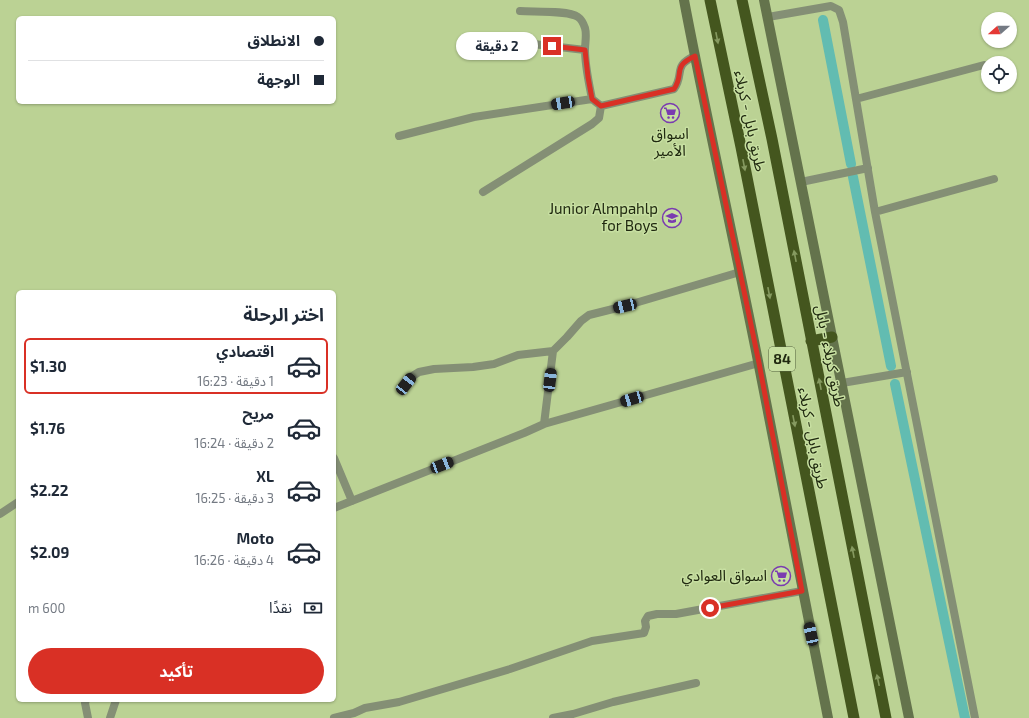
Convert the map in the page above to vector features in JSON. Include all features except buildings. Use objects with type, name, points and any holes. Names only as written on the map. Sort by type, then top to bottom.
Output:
[{"type":"highway","name":"طريق بابل - كربلاء","points":[[710,0],[742,155],[851,718]]},
{"type":"highway","name":"طريق كربلاء - بابل","points":[[742,0],[772,140],[886,718]]},
{"type":"highway","points":[[811,341],[832,337]]},
{"type":"main road","points":[[684,0],[759,363],[802,591],[828,718]]},
{"type":"main road","points":[[764,0],[909,718]]},
{"type":"street","points":[[768,17],[832,6],[836,8],[843,22],[875,212],[975,718]]},
{"type":"street","points":[[520,11],[557,12],[572,14],[580,18],[586,35],[585,50],[592,99],[601,106]]},
{"type":"street","points":[[507,41],[585,50]]},
{"type":"street","points":[[601,106],[674,89],[678,84],[680,67],[686,60],[695,56]]},
{"type":"street","points":[[856,99],[981,66]]},
{"type":"street","points":[[399,136],[474,117],[592,99]]},
{"type":"street","points":[[483,192],[592,124],[598,118],[601,106]]},
{"type":"street","points":[[800,182],[868,168]]},
{"type":"street","points":[[875,212],[994,179]]},
{"type":"street","points":[[544,424],[553,351],[567,337],[575,326],[589,315],[625,306],[740,272]]},
{"type":"street","points":[[406,384],[411,377],[420,372],[434,369],[480,366],[500,362],[518,355],[553,351]]},
{"type":"street","points":[[336,507],[544,424],[759,363]]},
{"type":"street","points":[[842,383],[907,372]]},
{"type":"street","points":[[336,463],[352,501]]},
{"type":"street","points":[[0,514],[16,503]]},
{"type":"street","points":[[334,718],[354,713],[365,708],[399,702],[510,669],[592,641],[644,633],[646,627],[645,621],[648,616],[657,614],[676,614],[802,591]]},
{"type":"street","points":[[553,718],[618,701],[696,684]]},
{"type":"street","points":[[86,702],[88,718]]},
{"type":"street","points":[[110,718],[115,702]]},
{"type":"waterway","points":[[823,20],[851,164]]},
{"type":"waterway","points":[[853,177],[891,366]]},
{"type":"waterway","points":[[895,384],[965,718]]},
{"type":"place","name":"اسواق الأمير","points":[[670,113]]},
{"type":"place","name":"Junior Almpahlp for Boys","points":[[672,218]]},
{"type":"place","name":"اسواق العوادي","points":[[781,576]]},
{"type":"route","points":[[552,46],[585,50],[592,99],[601,106],[674,89],[678,84],[680,67],[686,60],[695,56],[759,363],[802,591],[710,608]]}]
